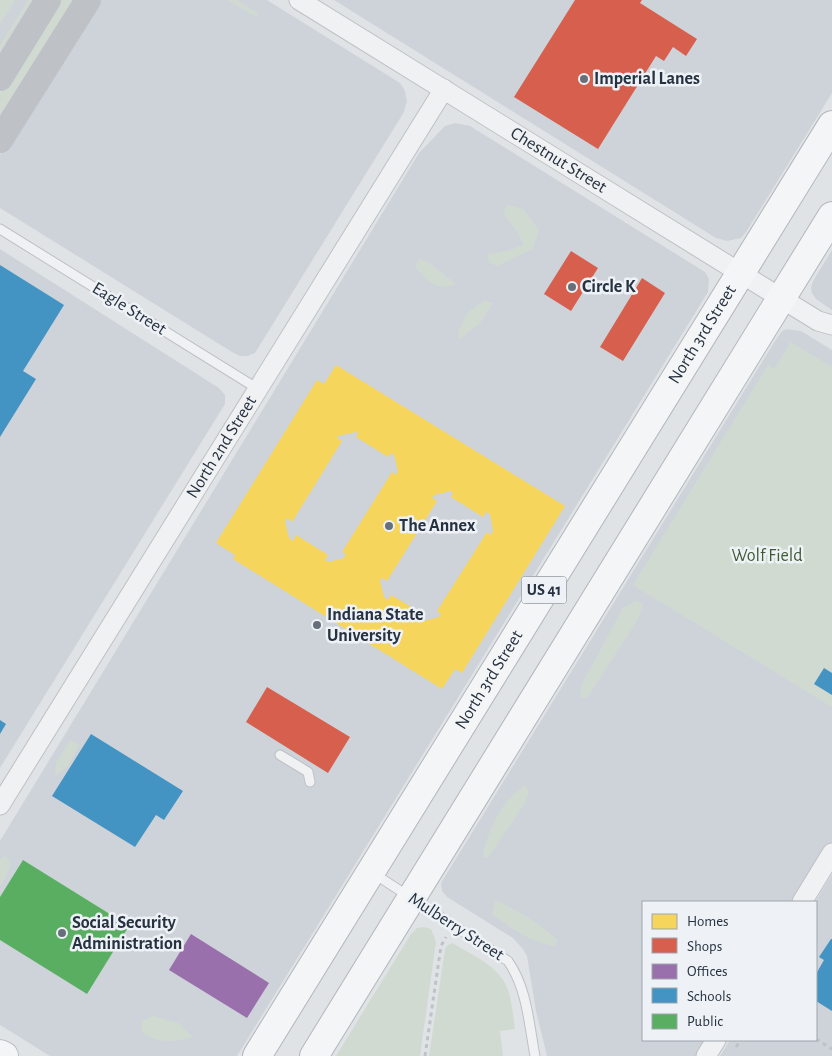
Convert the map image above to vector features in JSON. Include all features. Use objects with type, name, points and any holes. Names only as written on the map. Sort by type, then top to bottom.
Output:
[{"type":"main road","points":[[0,78],[48,0]]},
{"type":"main road","points":[[0,140],[88,0]]},
{"type":"main road","name":"North 3rd Street","points":[[257,1056],[832,125]]},
{"type":"main road","name":"US 41","points":[[314,1056],[832,216]]},
{"type":"main road","points":[[0,1054],[4,1056]]},
{"type":"street","name":"Chestnut Street","points":[[299,0],[781,299],[825,323],[832,338]]},
{"type":"street","name":"North 2nd Street","points":[[0,805],[444,89]]},
{"type":"street","points":[[803,901],[832,853]]},
{"type":"street","points":[[706,1056],[715,1041]]},
{"type":"lane","name":"Eagle Street","points":[[0,229],[258,389]]},
{"type":"lane","points":[[280,755],[308,772],[310,782]]},
{"type":"lane","name":"Mulberry Street","points":[[370,872],[454,924],[508,961],[516,972],[521,984],[535,1056]]},
{"type":"path","points":[[425,1056],[441,946],[454,924]]},
{"type":"path","points":[[817,1040],[832,1049]]},
{"type":"shaded area","points":[[0,0],[35,0],[0,58]]},
{"type":"shaded area","points":[[96,0],[267,0],[400,83],[405,91],[407,101],[404,112],[255,353],[248,356],[240,356],[232,352],[0,208],[0,155]]},
{"type":"shaded area","points":[[334,0],[832,0],[832,93],[746,232],[741,238],[727,241],[716,238]]},
{"type":"shaded area","name":"Indiana State University","points":[[455,123],[470,126],[705,272],[709,279],[708,292],[237,1056],[50,1056],[0,1025],[0,841],[419,153],[445,126]]},
{"type":"shaded area","points":[[0,249],[219,388],[225,395],[225,404],[0,768]]},
{"type":"shaded area","points":[[832,250],[832,310],[816,299],[811,288],[813,281]]},
{"type":"shaded area","points":[[787,329],[801,331],[832,350],[832,842],[795,901],[642,901],[642,1041],[709,1041],[699,1056],[547,1056],[536,1011],[527,956],[523,949],[513,938],[447,897],[442,891],[441,883],[782,331]]},
{"type":"shaded area","points":[[832,874],[832,1056],[720,1056],[729,1041],[817,1041],[816,901]]},
{"type":"green space","points":[[0,0],[15,0],[0,24]]},
{"type":"green space","points":[[28,0],[32,0],[0,52],[0,45]]},
{"type":"green space","points":[[58,0],[74,0],[0,120],[0,93]]},
{"type":"green space","points":[[228,0],[237,0],[258,13],[257,16],[251,14]]},
{"type":"green space","points":[[507,205],[523,209],[539,230],[533,249],[497,266],[489,262],[487,254],[507,251],[523,245],[517,231],[504,214]]},
{"type":"green space","points":[[419,259],[428,262],[456,284],[443,287],[433,284],[415,267]]},
{"type":"green space","points":[[484,301],[493,303],[480,323],[460,339],[458,332],[467,313]]},
{"type":"green space","name":"Wolf Field","points":[[791,342],[832,367],[832,707],[633,585],[768,365],[774,369]]},
{"type":"green space","points":[[636,601],[643,604],[637,621],[587,698],[580,697],[582,684],[623,608]]},
{"type":"green space","points":[[70,740],[79,745],[68,766],[55,776],[56,763]]},
{"type":"green space","points":[[525,785],[529,791],[525,803],[488,858],[483,857],[489,834],[496,818],[510,798]]},
{"type":"green space","points":[[6,856],[11,865],[0,886],[0,859]]},
{"type":"green space","points":[[495,900],[543,928],[557,940],[555,946],[529,938],[492,914]]},
{"type":"green space","points":[[417,928],[431,929],[436,942],[420,1056],[336,1056],[411,934]]},
{"type":"green space","points":[[452,943],[492,968],[499,974],[508,990],[515,1029],[500,1031],[503,1056],[429,1056],[445,949]]},
{"type":"green space","points":[[153,1016],[178,1023],[193,1037],[166,1041],[148,1036],[142,1032],[142,1021]]},
{"type":"building: Homes","name":"The Annex","points":[[336,365],[565,506],[462,673],[455,669],[442,689],[233,559],[235,555],[216,543],[317,380],[324,384]],"holes":[[[358,433],[356,437],[388,457],[391,453],[394,455],[398,471],[396,475],[392,472],[342,552],[346,554],[344,558],[329,562],[325,560],[328,555],[296,535],[293,541],[289,538],[285,522],[287,518],[292,522],[342,441],[337,438],[338,436]],[[451,491],[453,493],[451,497],[483,517],[486,512],[490,514],[493,531],[491,535],[487,532],[437,611],[441,614],[439,617],[424,621],[420,619],[423,614],[391,595],[388,600],[384,597],[380,581],[382,578],[387,581],[437,501],[432,498],[434,495]]]},
{"type":"building: Shops","name":"Imperial Lanes","points":[[575,0],[642,0],[640,3],[697,39],[686,56],[673,47],[664,61],[656,56],[598,149],[514,97]]},
{"type":"building: Shops","points":[[571,251],[598,268],[571,311],[544,294]]},
{"type":"building: Shops","points":[[642,278],[665,293],[623,361],[600,347]]},
{"type":"building: Shops","points":[[267,687],[350,737],[328,773],[246,722]]},
{"type":"building: Offices","points":[[191,934],[269,983],[247,1018],[169,970]]},
{"type":"building: Schools","points":[[0,265],[64,305],[23,371],[36,379],[0,437]]},
{"type":"building: Schools","points":[[824,668],[832,673],[832,695],[814,684]]},
{"type":"building: Schools","points":[[0,720],[6,724],[0,734]]},
{"type":"building: Schools","points":[[91,734],[183,791],[164,820],[156,815],[135,847],[52,796]]},
{"type":"building: Schools","points":[[832,939],[832,1011],[817,1002],[817,972],[824,960],[819,957]]},
{"type":"building: Public","name":"Social Security Administration","points":[[23,860],[129,926],[87,994],[0,940],[0,897]]},
{"type":"place","name":"Imperial Lanes","points":[[584,79]]},
{"type":"place","name":"Circle K","points":[[572,287]]},
{"type":"place","name":"The Annex","points":[[389,526]]},
{"type":"place","name":"Indiana State University","points":[[317,625]]},
{"type":"place","name":"Social Security Administration","points":[[62,933]]}]
